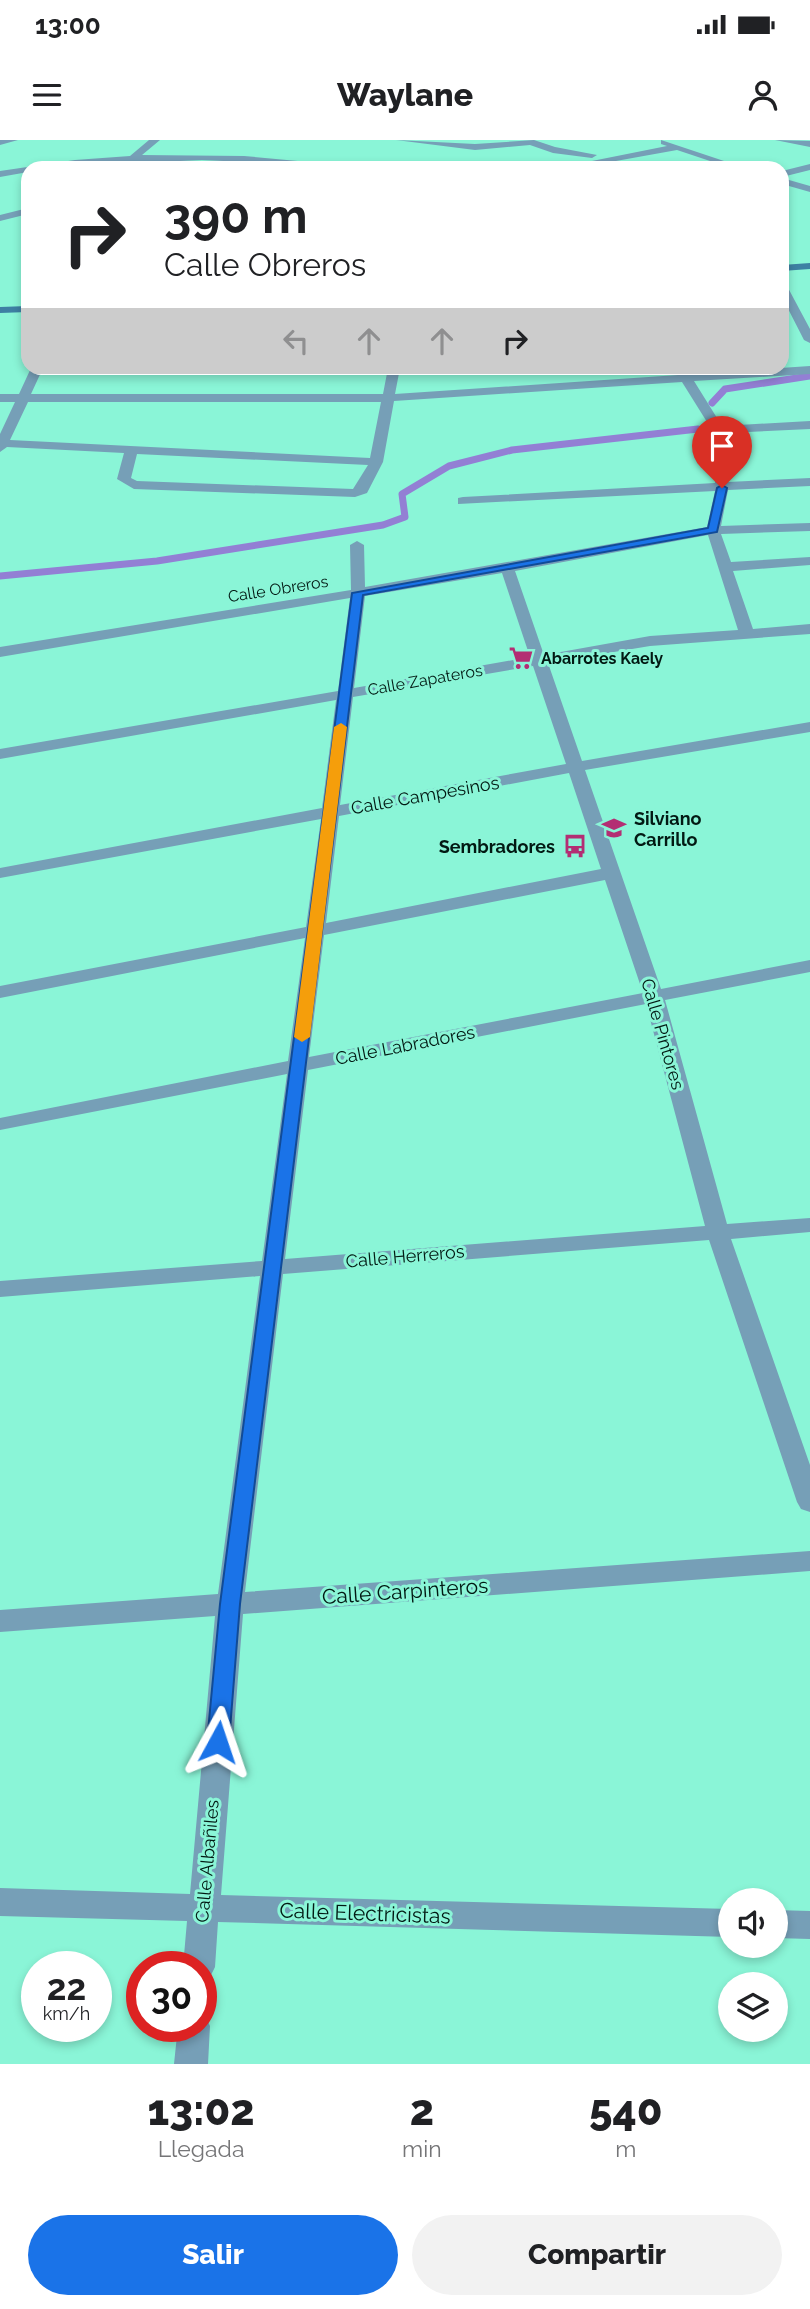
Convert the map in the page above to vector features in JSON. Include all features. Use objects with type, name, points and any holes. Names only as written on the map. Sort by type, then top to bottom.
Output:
[{"type":"street","points":[[0,142],[14,140]]},
{"type":"street","points":[[131,159],[155,140]]},
{"type":"street","points":[[400,140],[475,147],[499,142],[529,141],[565,152],[626,158]]},
{"type":"street","points":[[659,140],[719,161]]},
{"type":"street","points":[[779,140],[810,144]]},
{"type":"street","points":[[607,161],[677,147]]},
{"type":"street","points":[[242,161],[253,148]]},
{"type":"street","points":[[109,161],[245,157],[290,161]]},
{"type":"street","points":[[789,172],[810,167]]},
{"type":"street","points":[[0,174],[21,170]]},
{"type":"street","points":[[789,183],[810,189]]},
{"type":"street","points":[[0,218],[21,213]]},
{"type":"street","points":[[789,268],[810,266]]},
{"type":"street","points":[[789,300],[810,340]]},
{"type":"street","points":[[0,310],[21,309]]},
{"type":"street","points":[[789,370],[809,369]]},
{"type":"street","points":[[34,375],[1,444],[376,462]]},
{"type":"street","points":[[132,449],[124,479],[134,485],[355,493],[362,490],[376,462],[393,375]]},
{"type":"street","points":[[0,398],[388,398],[658,375]]},
{"type":"street","points":[[683,375],[718,430],[722,488],[713,530],[747,635]]},
{"type":"street","points":[[718,430],[810,425]]},
{"type":"street","points":[[463,501],[810,482]]},
{"type":"street","name":"Calle Obreros","points":[[0,652],[507,568],[713,530],[810,527]]},
{"type":"street","name":"Calle Albañiles","points":[[200,1951],[230,1604],[358,593],[357,545]]},
{"type":"street","points":[[727,567],[810,561]]},
{"type":"street","name":"Calle Pintores","points":[[507,568],[654,996],[717,1230],[810,1502]]},
{"type":"street","name":"Calle Zapateros","points":[[0,754],[650,641],[810,629]]},
{"type":"street","name":"Calle Campesinos","points":[[0,873],[575,767],[810,727]]},
{"type":"street","points":[[0,992],[611,873]]},
{"type":"street","name":"Calle Labradores","points":[[0,1124],[810,966]]},
{"type":"street","name":"Calle Herreros","points":[[0,1289],[717,1230],[810,1225]]},
{"type":"street","name":"Calle Carpinteros","points":[[0,1621],[810,1561]]},
{"type":"street","name":"Calle Electricistas","points":[[0,1902],[718,1923]]},
{"type":"street","points":[[788,1925],[810,1926]]},
{"type":"street","points":[[191,2064],[193,2042]]},
{"type":"waterway","points":[[712,403],[725,389],[810,376]]},
{"type":"waterway","points":[[0,576],[157,561],[383,525],[405,517],[402,494],[449,466],[512,450],[698,429]]},
{"type":"slow traffic","points":[[302,1037],[341,727]]},
{"type":"place","name":"Abarrotes Kaely","points":[[521,658]]},
{"type":"place","name":"Silviano Carrillo","points":[[614,828]]},
{"type":"place","name":"Sembradores","points":[[575,846]]},
{"type":"route","points":[[218,1742],[230,1604],[358,593],[713,530],[722,488]]}]
